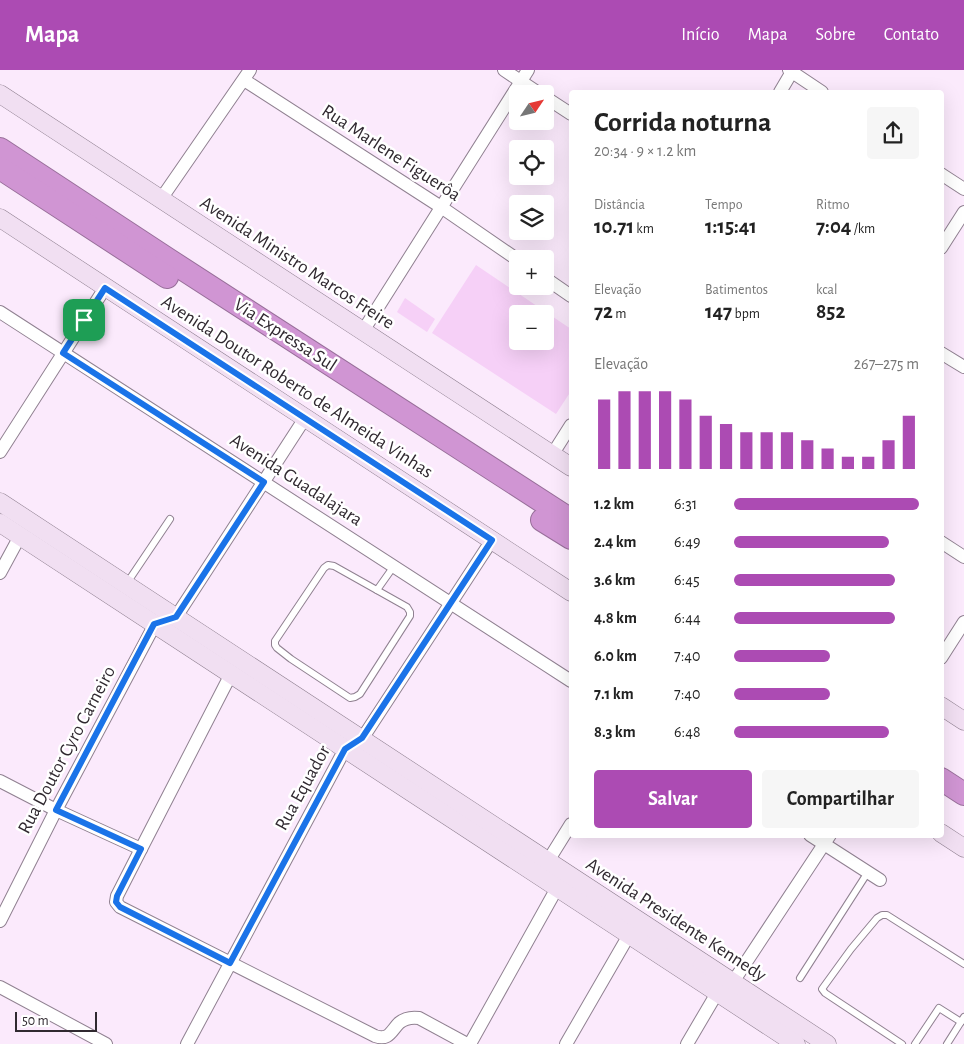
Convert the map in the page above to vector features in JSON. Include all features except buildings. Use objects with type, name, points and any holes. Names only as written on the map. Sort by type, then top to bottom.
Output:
[{"type":"highway","name":"Via Expressa Sul","points":[[0,149],[143,253]]},
{"type":"highway","name":"Via Expressa Sul","points":[[0,168],[143,253],[569,519]]},
{"type":"highway","name":"Via Expressa Sul","points":[[164,266],[569,537]]},
{"type":"highway","points":[[944,764],[964,776]]},
{"type":"highway","points":[[944,781],[964,794]]},
{"type":"main road","name":"Avenida Ministro Marcos Freire","points":[[0,94],[569,466]]},
{"type":"main road","name":"Avenida Doutor Roberto de Almeida Vinhas","points":[[0,218],[492,540],[569,588]]},
{"type":"main road","name":"Avenida Presidente Kennedy","points":[[0,502],[827,1044]]},
{"type":"main road","name":"Avenida Presidente Kennedy","points":[[0,523],[796,1044]]},
{"type":"main road","points":[[944,708],[964,721]]},
{"type":"main road","points":[[944,835],[964,848]]},
{"type":"street","points":[[504,70],[527,85]]},
{"type":"street","points":[[362,331],[528,70]]},
{"type":"street","points":[[781,90],[791,71],[819,90]]},
{"type":"street","points":[[161,199],[247,75]]},
{"type":"street","name":"Rua Marlene Figuerôa","points":[[247,75],[509,254]]},
{"type":"street","points":[[554,103],[569,113]]},
{"type":"street","points":[[944,176],[964,189]]},
{"type":"street","points":[[944,243],[964,212]]},
{"type":"street","points":[[554,284],[569,295]]},
{"type":"street","points":[[0,452],[105,288]]},
{"type":"street","name":"Avenida Guadalajara","points":[[0,312],[569,680]]},
{"type":"street","points":[[944,354],[964,367]]},
{"type":"street","points":[[154,624],[176,617],[305,418]]},
{"type":"street","points":[[552,455],[569,428]]},
{"type":"street","points":[[0,573],[20,536]]},
{"type":"street","name":"Rua Equador","points":[[187,1044],[345,749],[362,738],[492,540]]},
{"type":"street","points":[[944,544],[964,557]]},
{"type":"street","points":[[944,653],[964,622]]},
{"type":"street","name":"Rua Doutor Cyro Carneiro","points":[[0,921],[154,624]]},
{"type":"street","points":[[231,674],[117,896],[116,902],[120,907],[379,1038],[390,1034],[399,1023],[414,1017],[469,1044],[557,888]]},
{"type":"street","points":[[0,781],[56,810],[141,849]]},
{"type":"street","points":[[548,861],[569,827]]},
{"type":"street","points":[[733,982],[827,840],[880,880]]},
{"type":"street","points":[[566,1044],[629,935]]},
{"type":"street","points":[[0,987],[90,1040],[106,1044]]},
{"type":"street","points":[[687,1044],[717,993]]},
{"type":"lane","points":[[126,584],[170,519]]},
{"type":"lane","points":[[328,565],[334,566],[377,590],[407,608],[410,616],[360,694],[355,697],[350,698],[291,659],[274,645],[313,584],[328,565]]},
{"type":"lane","points":[[377,590],[394,566]]},
{"type":"lane","points":[[800,978],[868,872]]},
{"type":"lane","points":[[902,1044],[825,993],[822,989],[851,949],[878,918],[882,915],[887,915],[964,964]]},
{"type":"lane","points":[[915,1044],[939,1008],[962,1019],[946,1044]]},
{"type":"shaded area","points":[[476,265],[509,287],[509,295],[521,295],[535,305],[509,305],[509,350],[554,350],[554,318],[569,328],[569,394],[556,414],[432,333]]},
{"type":"shaded area","points":[[405,298],[435,319],[427,332],[397,312]]},
{"type":"route","points":[[105,288],[492,540],[362,738],[345,749],[230,963],[120,907],[116,902],[117,896],[141,849],[56,810],[154,624],[176,617],[264,482],[63,353],[84,320],[105,288]]}]
